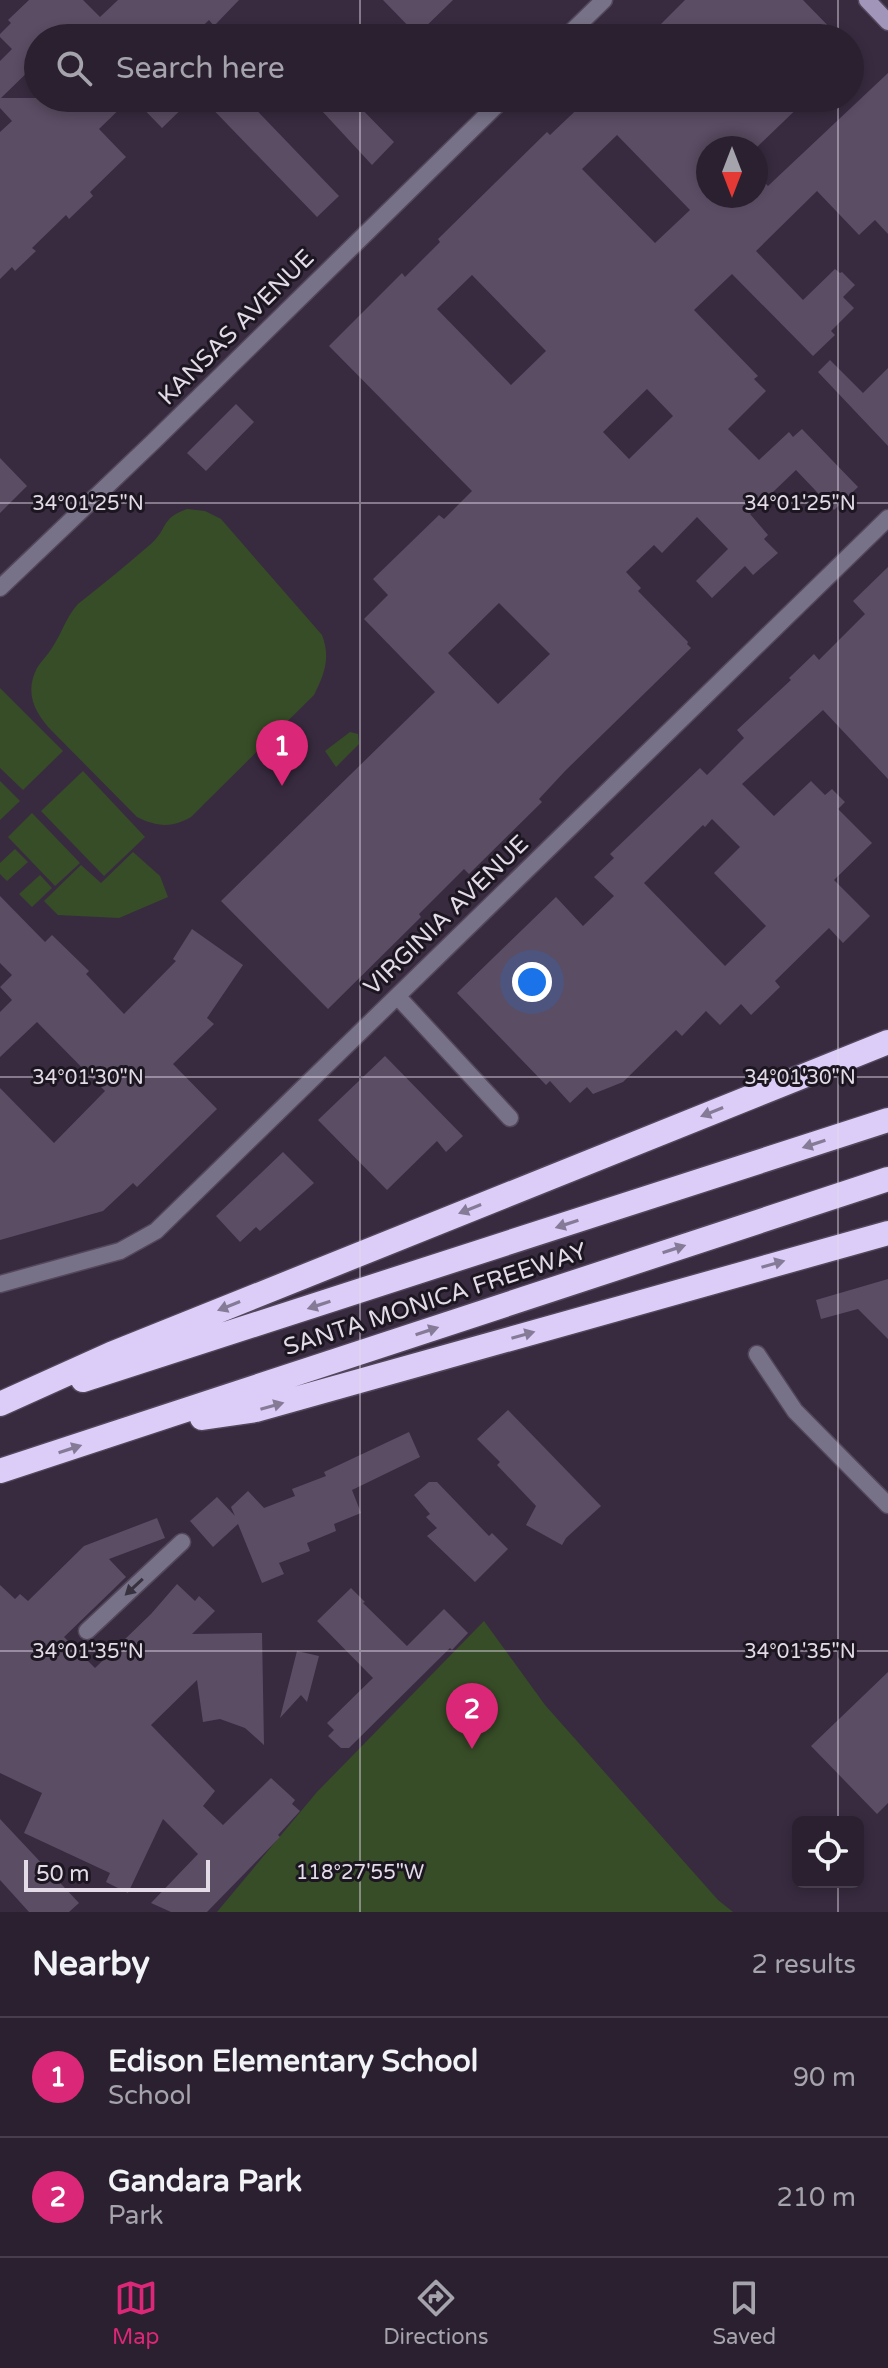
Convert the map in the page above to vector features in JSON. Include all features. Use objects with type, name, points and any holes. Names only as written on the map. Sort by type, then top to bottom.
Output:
[{"type":"highway","points":[[0,1404],[111,1354],[888,1042]]},
{"type":"highway","name":"SANTA MONICA FREEWAY","points":[[0,1404],[110,1373],[888,1120]]},
{"type":"highway","name":"SANTA MONICA FREEWAY","points":[[0,1471],[888,1179]]},
{"type":"highway","points":[[140,1426],[256,1410],[888,1233]]},
{"type":"main road","points":[[867,0],[888,22]]},
{"type":"street","points":[[579,24],[604,0]]},
{"type":"street","name":"KANSAS AVENUE","points":[[0,588],[490,112]]},
{"type":"street","name":"VIRGINIA AVENUE","points":[[0,1284],[120,1251],[156,1231],[888,518]]},
{"type":"street","points":[[398,997],[510,1118]]},
{"type":"street","points":[[757,1354],[795,1411],[888,1505]]},
{"type":"street","points":[[87,1631],[182,1542]]},
{"type":"green space","points":[[187,509],[205,511],[221,519],[322,635],[326,659],[314,695],[191,817],[164,825],[137,817],[52,731],[36,710],[31,686],[37,668],[78,604],[152,543],[173,516]]},
{"type":"green space","points":[[0,688],[63,751],[23,790],[0,768]]},
{"type":"green space","points":[[350,732],[358,734],[359,744],[336,767],[325,751]]},
{"type":"green space","points":[[83,771],[145,837],[104,876],[41,811]]},
{"type":"green space","points":[[0,781],[20,801],[0,820]]},
{"type":"green space","points":[[32,813],[80,863],[55,886],[8,837]]},
{"type":"green space","points":[[15,849],[28,862],[7,881],[0,874],[0,863]]},
{"type":"green space","points":[[133,852],[160,876],[168,897],[119,918],[58,915],[44,901],[81,865],[101,883]]},
{"type":"green space","points":[[40,875],[52,888],[32,907],[19,894]]},
{"type":"green space","points":[[484,1621],[545,1705],[718,1900],[733,1912],[217,1912],[317,1792]]},
{"type":"building","points":[[29,0],[83,0],[100,17],[118,0],[239,0],[216,24],[209,20],[205,24],[24,24],[24,76],[1,98],[24,98],[24,112],[117,112],[99,129],[126,157],[90,192],[93,196],[69,219],[66,215],[32,248],[36,251],[15,271],[12,267],[0,279],[0,132],[12,121],[0,108],[0,61],[12,49],[0,34],[11,23],[8,20]]},
{"type":"building","points":[[383,0],[453,0],[428,24],[406,24]]},
{"type":"building","points":[[685,0],[803,0],[826,24],[661,24]]},
{"type":"building","points":[[888,73],[888,234],[875,220],[859,235],[817,191],[756,251],[803,300],[835,269],[842,272],[855,285],[843,297],[854,308],[831,331],[835,335],[813,356],[732,274],[694,310],[758,376],[754,379],[766,391],[728,429],[759,460],[789,432],[793,437],[802,429],[858,487],[834,510],[796,470],[750,514],[768,535],[764,539],[778,553],[753,575],[745,566],[712,598],[696,581],[728,549],[697,517],[662,553],[654,545],[626,572],[641,588],[638,591],[691,648],[565,771],[539,799],[542,802],[469,874],[464,869],[419,914],[421,917],[328,1009],[221,901],[435,692],[364,619],[388,595],[373,579],[439,515],[444,519],[472,491],[329,346],[402,273],[405,277],[440,242],[438,239],[547,132],[550,135],[574,112],[793,112],[768,136],[696,136],[696,208],[768,208],[768,186],[847,112],[864,112],[864,96]],"holes":[[[617,135],[690,210],[655,243],[582,169]],[[472,275],[546,351],[511,385],[437,309]],[[647,389],[673,416],[629,459],[603,432]],[[499,603],[550,654],[498,704],[448,653]]]},
{"type":"building","points":[[147,112],[179,112],[162,128]]},
{"type":"building","points":[[216,112],[258,112],[339,196],[317,217]]},
{"type":"building","points":[[323,112],[365,112],[394,142],[372,165]]},
{"type":"building","points":[[830,360],[863,393],[888,368],[888,446],[818,372]]},
{"type":"building","points":[[236,404],[254,422],[206,471],[187,453]]},
{"type":"building","points":[[0,458],[27,486],[0,513]]},
{"type":"building","points":[[888,567],[888,779],[823,710],[742,784],[774,816],[811,781],[825,795],[832,789],[845,802],[838,809],[872,843],[834,880],[870,916],[843,943],[829,928],[775,981],[780,987],[751,1015],[741,1004],[720,1025],[706,1011],[682,1036],[676,1030],[623,1082],[593,1094],[587,1087],[570,1103],[550,1081],[546,1085],[457,993],[556,897],[583,926],[614,896],[594,877],[614,858],[610,854],[700,768],[707,775],[744,738],[737,730],[814,654],[819,660],[865,614],[853,601]],"holes":[[[712,819],[740,847],[714,873],[766,926],[725,966],[644,883]]]},
{"type":"building","points":[[0,896],[45,942],[52,935],[89,971],[86,974],[124,1014],[176,961],[173,959],[192,929],[243,965],[207,1018],[214,1024],[173,1064],[217,1109],[137,1187],[133,1183],[103,1211],[0,1240],[0,1088],[54,1143],[105,1091],[37,1022],[0,1057],[0,1012],[12,1000],[0,987],[12,975],[0,963]]},
{"type":"building","points":[[385,1056],[463,1136],[446,1152],[437,1141],[387,1190],[318,1120]]},
{"type":"building","points":[[283,1152],[314,1183],[260,1231],[256,1227],[240,1242],[216,1216]]},
{"type":"building","points":[[888,1279],[888,1339],[858,1309],[821,1319],[816,1300]]},
{"type":"building","points":[[508,1410],[601,1506],[562,1545],[526,1525],[536,1506],[477,1439]]},
{"type":"building","points":[[409,1432],[420,1457],[352,1490],[361,1513],[334,1524],[336,1531],[307,1543],[310,1551],[279,1563],[284,1574],[262,1583],[238,1524],[213,1547],[190,1521],[217,1497],[235,1516],[231,1507],[248,1491],[264,1508],[295,1496],[292,1489],[326,1476],[324,1472]]},
{"type":"building","points":[[429,1482],[437,1482],[489,1536],[492,1533],[508,1549],[475,1582],[427,1536],[437,1528],[426,1517],[430,1514],[414,1495]]},
{"type":"building","points":[[157,1518],[165,1538],[109,1559],[126,1577],[64,1637],[95,1668],[177,1584],[195,1601],[199,1596],[215,1611],[192,1634],[262,1633],[264,1745],[245,1728],[220,1719],[203,1722],[197,1680],[151,1725],[215,1791],[203,1806],[223,1825],[271,1778],[295,1800],[292,1804],[300,1811],[278,1835],[280,1837],[207,1912],[171,1912],[151,1903],[198,1854],[163,1819],[128,1893],[106,1882],[110,1873],[24,1833],[42,1793],[0,1773],[0,1585],[15,1599],[20,1594],[28,1601],[84,1546]]},
{"type":"building","points":[[351,1588],[407,1646],[444,1609],[468,1633],[349,1748],[341,1748],[328,1736],[334,1730],[327,1723],[373,1678],[317,1621]]},
{"type":"building","points":[[297,1651],[319,1656],[307,1702],[301,1695],[280,1718]]},
{"type":"building","points":[[888,1672],[888,1803],[877,1814],[811,1746]]},
{"type":"building","points":[[0,1819],[79,1903],[69,1912],[29,1912],[0,1880]]},
{"type":"place","name":"Edison Elementary School","points":[[282,786]]},
{"type":"place","name":"Gandara Park","points":[[472,1749]]}]
